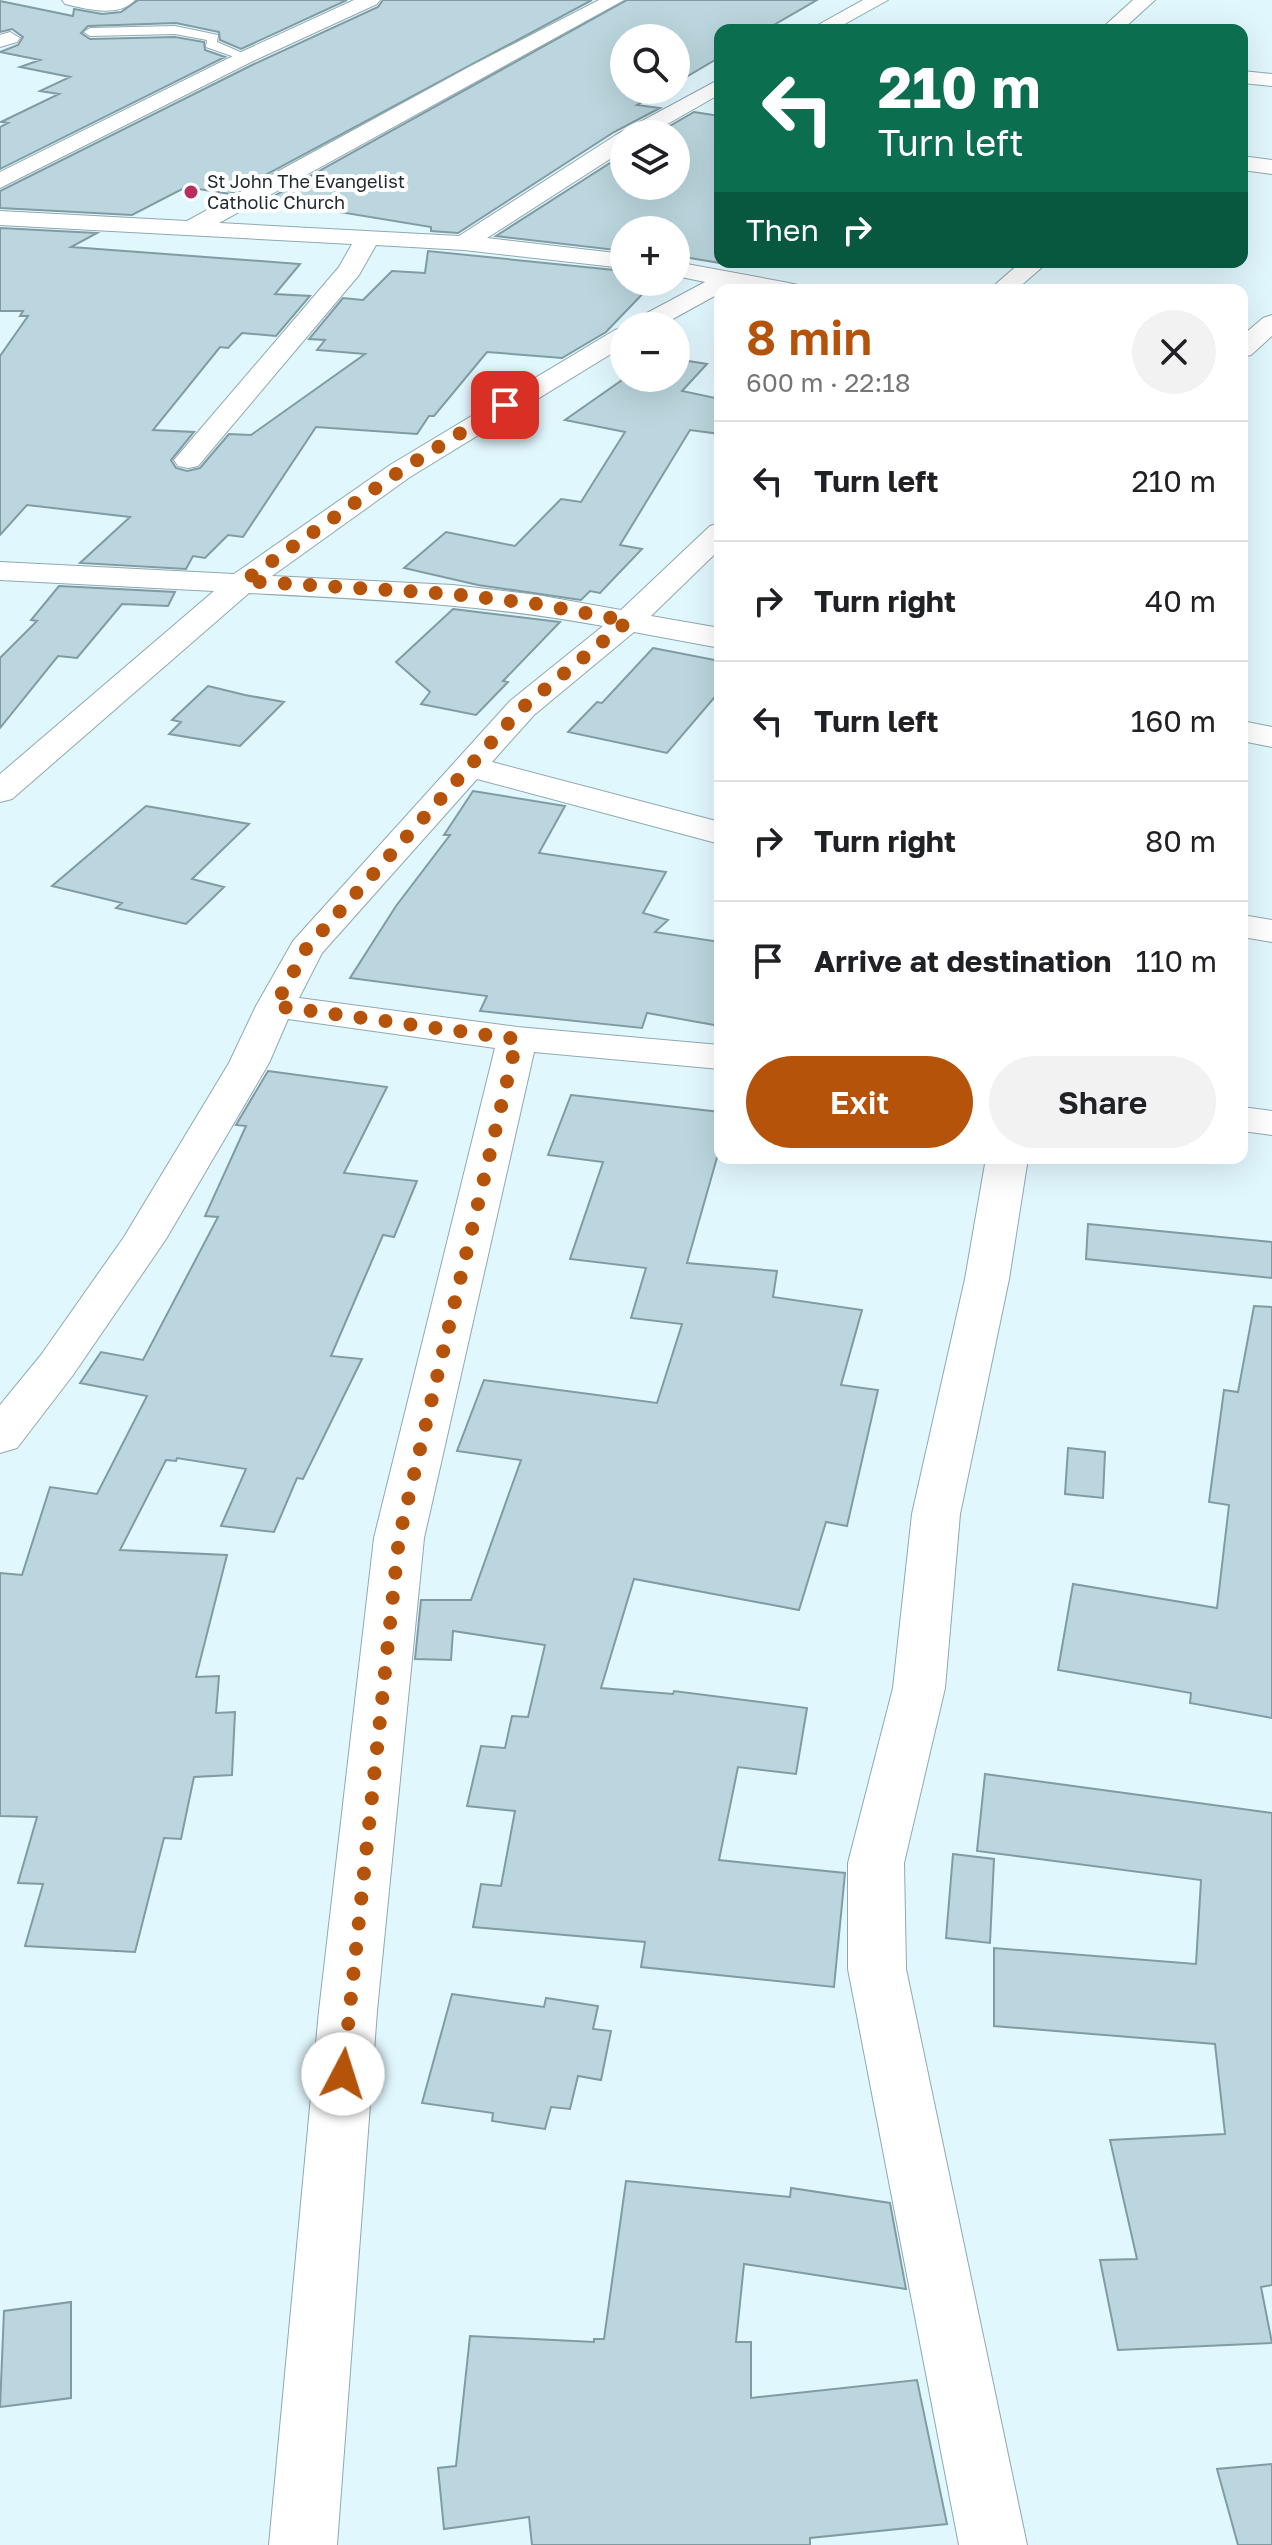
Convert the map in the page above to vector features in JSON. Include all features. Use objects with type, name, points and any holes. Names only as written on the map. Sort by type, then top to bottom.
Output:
[{"type":"street","points":[[72,0],[109,6],[125,0]]},
{"type":"street","points":[[0,181],[246,57],[370,0]]},
{"type":"street","points":[[194,227],[476,71],[614,0]]},
{"type":"street","points":[[831,24],[878,0]]},
{"type":"street","points":[[1117,24],[1145,0]]},
{"type":"street","points":[[1248,78],[1272,80]]},
{"type":"street","points":[[659,120],[714,88]]},
{"type":"street","points":[[464,243],[610,149]]},
{"type":"street","points":[[1248,164],[1272,167]]},
{"type":"street","points":[[0,218],[464,243],[610,259]]},
{"type":"street","points":[[188,460],[350,270],[368,238]]},
{"type":"street","points":[[1008,284],[1028,268]]},
{"type":"street","points":[[690,271],[780,281]]},
{"type":"street","points":[[719,284],[730,278]]},
{"type":"street","points":[[667,312],[714,287]]},
{"type":"street","points":[[1248,344],[1272,323]]},
{"type":"street","points":[[0,792],[244,581],[400,471],[610,344]]},
{"type":"street","points":[[0,1437],[57,1365],[144,1239],[249,1063],[306,949],[522,708],[628,621],[714,538]]},
{"type":"street","points":[[0,571],[453,594],[537,604],[714,637]]},
{"type":"street","points":[[1248,732],[1272,737]]},
{"type":"street","points":[[470,767],[714,831]]},
{"type":"street","points":[[1248,927],[1272,931]]},
{"type":"street","points":[[275,1006],[517,1039],[714,1056]]},
{"type":"street","points":[[303,2545],[348,2011],[399,1538],[517,1039]]},
{"type":"street","points":[[1248,1120],[1272,1123]]},
{"type":"street","points":[[993,2545],[877,1969],[876,1863],[919,1688],[936,1514],[987,1279],[1006,1164]]},
{"type":"lane","points":[[90,32],[175,30],[214,38],[210,44],[246,57]]},
{"type":"building","points":[[138,0],[347,0],[241,49],[220,40],[219,32],[176,23],[88,26],[81,33],[90,39],[175,37],[204,42],[205,50],[225,57],[0,169],[0,127],[8,123],[1,122],[59,94],[40,91],[70,77],[20,67],[40,60],[0,52],[18,45],[23,37],[12,29],[0,32],[0,1],[73,16],[74,9],[102,14],[121,12]]},
{"type":"building","points":[[383,0],[592,0],[230,194],[186,187],[132,215],[0,208],[0,191],[254,64],[378,7]]},
{"type":"building","points":[[627,0],[817,0],[775,24],[714,24],[714,61],[690,75],[690,24],[610,24],[610,104],[660,108],[637,120],[610,120],[610,135],[458,233],[431,231],[431,227],[267,200]]},
{"type":"building","points":[[694,112],[714,115],[714,262],[690,258],[690,216],[610,216],[610,249],[496,236],[610,163],[610,200],[690,200],[690,120],[680,120]]},
{"type":"building","points":[[0,228],[97,233],[71,247],[300,264],[275,294],[310,296],[276,336],[242,333],[228,348],[220,347],[153,430],[194,432],[171,460],[176,468],[187,471],[200,468],[229,434],[251,435],[365,354],[317,350],[325,340],[309,339],[343,298],[363,300],[392,271],[425,273],[428,251],[610,270],[610,296],[641,296],[625,312],[610,312],[610,328],[606,332],[562,358],[487,352],[434,416],[429,416],[417,434],[316,427],[243,537],[228,535],[205,558],[193,556],[186,569],[80,563],[130,517],[27,505],[0,535],[0,356],[28,316],[20,316],[23,311],[0,311]]},
{"type":"building","points":[[690,361],[707,364],[690,382]]},
{"type":"building","points":[[610,388],[610,392],[687,392],[714,398],[714,433],[690,430],[620,545],[642,549],[600,593],[590,591],[581,600],[478,585],[404,568],[446,532],[515,546],[561,499],[581,502],[625,432],[565,420]]},
{"type":"building","points":[[59,586],[175,592],[168,606],[122,604],[77,658],[58,656],[0,728],[0,658],[37,621],[31,620]]},
{"type":"building","points":[[453,609],[560,622],[503,681],[508,682],[476,715],[421,704],[430,692],[396,662]]},
{"type":"building","points":[[653,648],[714,660],[714,698],[667,753],[568,732],[597,702],[602,703]]},
{"type":"building","points":[[208,686],[284,702],[240,746],[169,734],[181,722],[172,720]]},
{"type":"building","points":[[473,791],[565,806],[539,853],[666,872],[643,913],[668,920],[655,932],[714,941],[714,1025],[647,1013],[642,1028],[480,1011],[487,996],[350,978],[396,906],[450,835],[444,835]]},
{"type":"building","points":[[146,806],[249,824],[192,879],[224,887],[186,924],[116,908],[122,903],[52,886]]},
{"type":"building","points":[[268,1071],[387,1087],[344,1173],[417,1181],[394,1237],[383,1235],[331,1356],[362,1359],[303,1479],[297,1478],[274,1532],[221,1526],[246,1469],[177,1458],[176,1461],[166,1460],[120,1550],[227,1555],[196,1677],[219,1676],[216,1713],[235,1712],[232,1775],[194,1777],[181,1839],[164,1838],[135,1952],[25,1946],[43,1884],[18,1883],[37,1817],[0,1816],[0,1573],[22,1575],[50,1487],[97,1494],[147,1396],[80,1383],[101,1352],[143,1360],[218,1217],[205,1216],[246,1126],[236,1125]]},
{"type":"building","points":[[571,1095],[714,1111],[715,1164],[687,1263],[777,1271],[773,1297],[862,1310],[841,1385],[878,1390],[847,1526],[826,1522],[799,1610],[634,1579],[601,1688],[673,1694],[674,1691],[807,1708],[796,1774],[738,1767],[719,1860],[845,1873],[834,1987],[641,1967],[645,1942],[473,1927],[481,1884],[501,1886],[515,1811],[467,1806],[481,1746],[505,1748],[512,1716],[528,1717],[545,1645],[453,1631],[451,1660],[415,1659],[421,1600],[471,1600],[521,1460],[457,1451],[484,1380],[657,1403],[682,1324],[631,1318],[646,1268],[570,1259],[603,1162],[548,1155]]},
{"type":"building","points":[[1088,1224],[1272,1242],[1272,1278],[1086,1259]]},
{"type":"building","points":[[1254,1306],[1272,1307],[1272,1718],[1190,1703],[1191,1693],[1058,1670],[1073,1584],[1217,1608],[1229,1505],[1209,1502],[1224,1390],[1238,1392]]},
{"type":"building","points":[[1068,1448],[1105,1452],[1103,1498],[1065,1494]]},
{"type":"building","points":[[985,1774],[1272,1813],[1272,2285],[1261,2287],[1272,2343],[1118,2350],[1100,2260],[1137,2259],[1110,2140],[1225,2134],[1215,2044],[994,2026],[994,1948],[1196,1964],[1201,1880],[977,1851]]},
{"type":"building","points":[[953,1854],[994,1859],[990,1943],[946,1938]]},
{"type":"building","points":[[452,1994],[544,2007],[546,1998],[598,2006],[593,2029],[611,2031],[601,2080],[578,2076],[570,2109],[551,2107],[545,2129],[492,2121],[493,2113],[422,2103]]},
{"type":"building","points":[[626,2181],[790,2197],[791,2188],[890,2203],[906,2289],[744,2264],[736,2342],[751,2342],[751,2398],[917,2380],[947,2524],[810,2538],[810,2545],[532,2545],[529,2517],[444,2529],[438,2468],[456,2466],[470,2336],[594,2342],[594,2339],[604,2339]]},
{"type":"building","points":[[71,2302],[71,2398],[0,2407],[4,2311]]},
{"type":"building","points":[[1272,2464],[1272,2545],[1238,2545],[1217,2469]]},
{"type":"place","name":"St John The Evangelist Catholic Church","points":[[191,192]]},
{"type":"route","points":[[343,2074],[399,1538],[517,1039],[275,1006],[306,949],[391,858],[522,708],[628,621],[537,604],[453,594],[244,581],[400,471],[505,405]]}]
